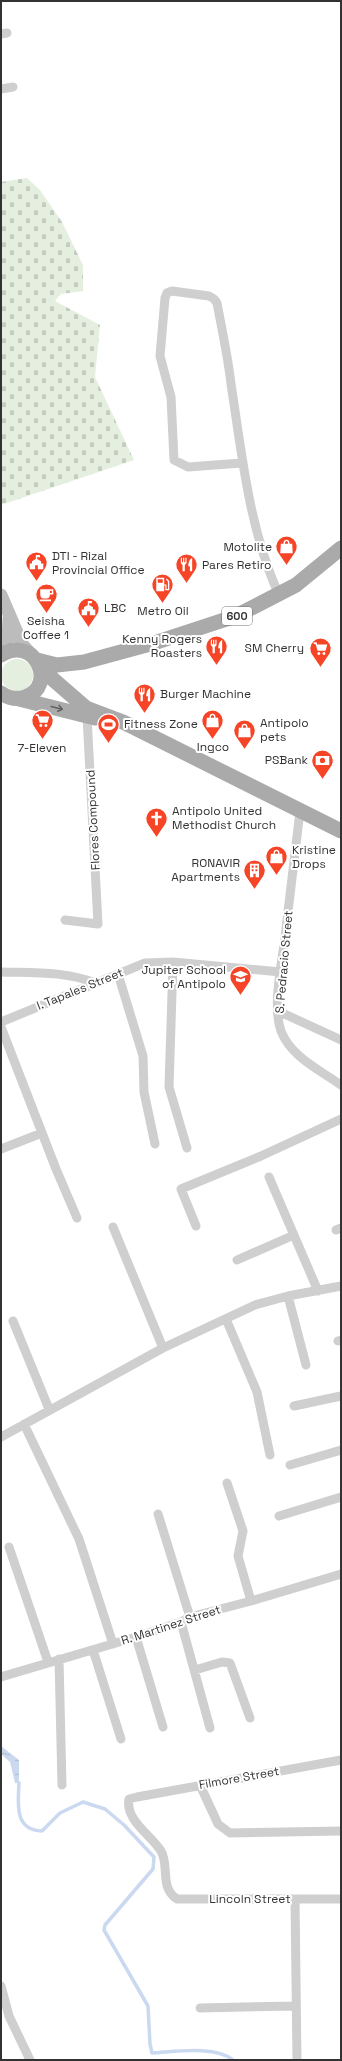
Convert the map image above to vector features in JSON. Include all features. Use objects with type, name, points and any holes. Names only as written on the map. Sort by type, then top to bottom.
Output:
[{"type":"main road","name":"600","points":[[19,699],[33,693],[38,687],[117,654],[236,616],[296,585],[341,548]]},
{"type":"main road","points":[[1,595],[22,644],[35,660],[86,708],[124,722],[341,831]]},
{"type":"main road","points":[[1,655],[8,639],[8,614]]},
{"type":"main road","name":"600","points":[[1,655],[12,650],[35,660],[57,665],[117,654]]},
{"type":"main road","points":[[35,660],[41,678],[38,687]]},
{"type":"main road","points":[[1,694],[10,698],[87,716],[148,735]]},
{"type":"street","points":[[1,89],[13,87]]},
{"type":"street","points":[[242,463],[188,467],[174,460],[171,397],[160,356],[165,298],[167,293],[172,291],[209,296],[217,303],[231,383],[242,463],[266,566],[278,595]]},
{"type":"street","name":"Flores Compound","points":[[65,920],[98,924],[87,716]]},
{"type":"street","name":"S. Pedracio Street","points":[[300,811],[281,972],[278,1011],[281,1030],[291,1048],[298,1055],[341,1085]]},
{"type":"street","points":[[173,962],[169,1087],[187,1148]]},
{"type":"street","name":"I. Tapales Street","points":[[1,1022],[145,963],[173,962],[281,972]]},
{"type":"street","points":[[1,972],[44,973],[80,977],[95,983]]},
{"type":"street","points":[[118,974],[143,1056],[144,1092],[155,1144]]},
{"type":"street","points":[[278,1011],[341,1040]]},
{"type":"street","points":[[1,1027],[42,1133],[78,1218]]},
{"type":"street","points":[[196,1226],[181,1189],[261,1156],[341,1120]]},
{"type":"street","points":[[1,1149],[42,1133]]},
{"type":"street","points":[[269,1177],[318,1291]]},
{"type":"street","points":[[113,1227],[163,1348]]},
{"type":"street","points":[[237,1260],[294,1235]]},
{"type":"street","points":[[2,1433],[24,1424],[163,1348],[226,1318],[255,1306],[288,1296],[341,1286]]},
{"type":"street","points":[[288,1296],[306,1365]]},
{"type":"street","points":[[226,1318],[257,1392],[270,1455]]},
{"type":"street","points":[[13,1321],[50,1409]]},
{"type":"street","points":[[294,1406],[341,1396]]},
{"type":"street","points":[[24,1424],[79,1539],[113,1644]]},
{"type":"street","points":[[290,1466],[341,1450]]},
{"type":"street","points":[[227,1484],[243,1531],[238,1556],[251,1601]]},
{"type":"street","points":[[279,1516],[341,1497]]},
{"type":"street","points":[[158,1514],[190,1617]]},
{"type":"street","points":[[9,1547],[48,1662]]},
{"type":"street","name":"R. Martinez Street","points":[[1,1677],[136,1637],[181,1622],[190,1617],[251,1601],[341,1574]]},
{"type":"street","points":[[181,1622],[210,1728]]},
{"type":"street","points":[[136,1637],[163,1727]]},
{"type":"street","points":[[93,1650],[121,1739]]},
{"type":"street","points":[[59,1659],[62,1785]]},
{"type":"street","points":[[195,1670],[222,1662],[230,1663],[250,1718]]},
{"type":"street","name":"Filmore Street","points":[[166,1886],[161,1852],[129,1811],[129,1799],[138,1796],[341,1760]]},
{"type":"street","points":[[200,1785],[218,1824],[230,1833],[341,1831]]},
{"type":"street","name":"Lincoln Street","points":[[166,1886],[170,1895],[177,1899],[341,1899]]},
{"type":"street","points":[[295,1900],[295,2006],[297,2060]]},
{"type":"street","points":[[1,1986],[9,2016],[30,2060]]},
{"type":"street","points":[[200,2008],[295,2006]]},
{"type":"green space","points":[[27,178],[40,190],[62,222],[83,265],[83,291],[61,294],[55,301],[100,325],[95,377],[134,460],[1,505],[1,182]]},
{"type":"green space","points":[[14,659],[20,659],[29,663],[33,675],[29,687],[20,691],[14,691],[5,687],[1,678],[1,672],[5,663]]},
{"type":"water","points":[[1,1746],[19,1760],[19,1783],[15,1783],[10,1762],[1,1754]]},
{"type":"waterway","points":[[19,1783],[18,1807],[22,1821],[26,1826],[33,1830],[42,1831],[60,1813],[83,1802],[105,1809],[124,1825],[154,1857],[153,1869],[105,1925],[104,1930],[148,2006],[150,2044],[152,2053],[194,2050],[216,2052],[233,2060]]},
{"type":"place","name":"Motolite","points":[[287,566]]},
{"type":"place","name":"DTI - Rizal Provincial Office","points":[[37,582]]},
{"type":"place","name":"Pares Retiro","points":[[187,584]]},
{"type":"place","name":"Metro Oil","points":[[163,604]]},
{"type":"place","name":"Seisha Coffee 1","points":[[46,614]]},
{"type":"place","name":"LBC","points":[[88,628]]},
{"type":"place","name":"Kenny Rogers Roasters","points":[[217,666]]},
{"type":"place","name":"SM Cherry","points":[[320,668]]},
{"type":"place","name":"Burger Machine","points":[[145,714]]},
{"type":"place","name":"7-Eleven","points":[[42,740]]},
{"type":"place","name":"Ingco","points":[[213,740]]},
{"type":"place","name":"Fitness Zone","points":[[108,744]]},
{"type":"place","name":"Antipolo pets","points":[[245,750]]},
{"type":"place","name":"PSBank","points":[[323,780]]},
{"type":"place","name":"Antipolo United Methodist Church","points":[[156,838]]},
{"type":"place","name":"Kristine Drops","points":[[276,876]]},
{"type":"place","name":"RONAVIR Apartments","points":[[255,890]]},
{"type":"place","name":"Jupiter School of Antipolo","points":[[241,996]]}]
